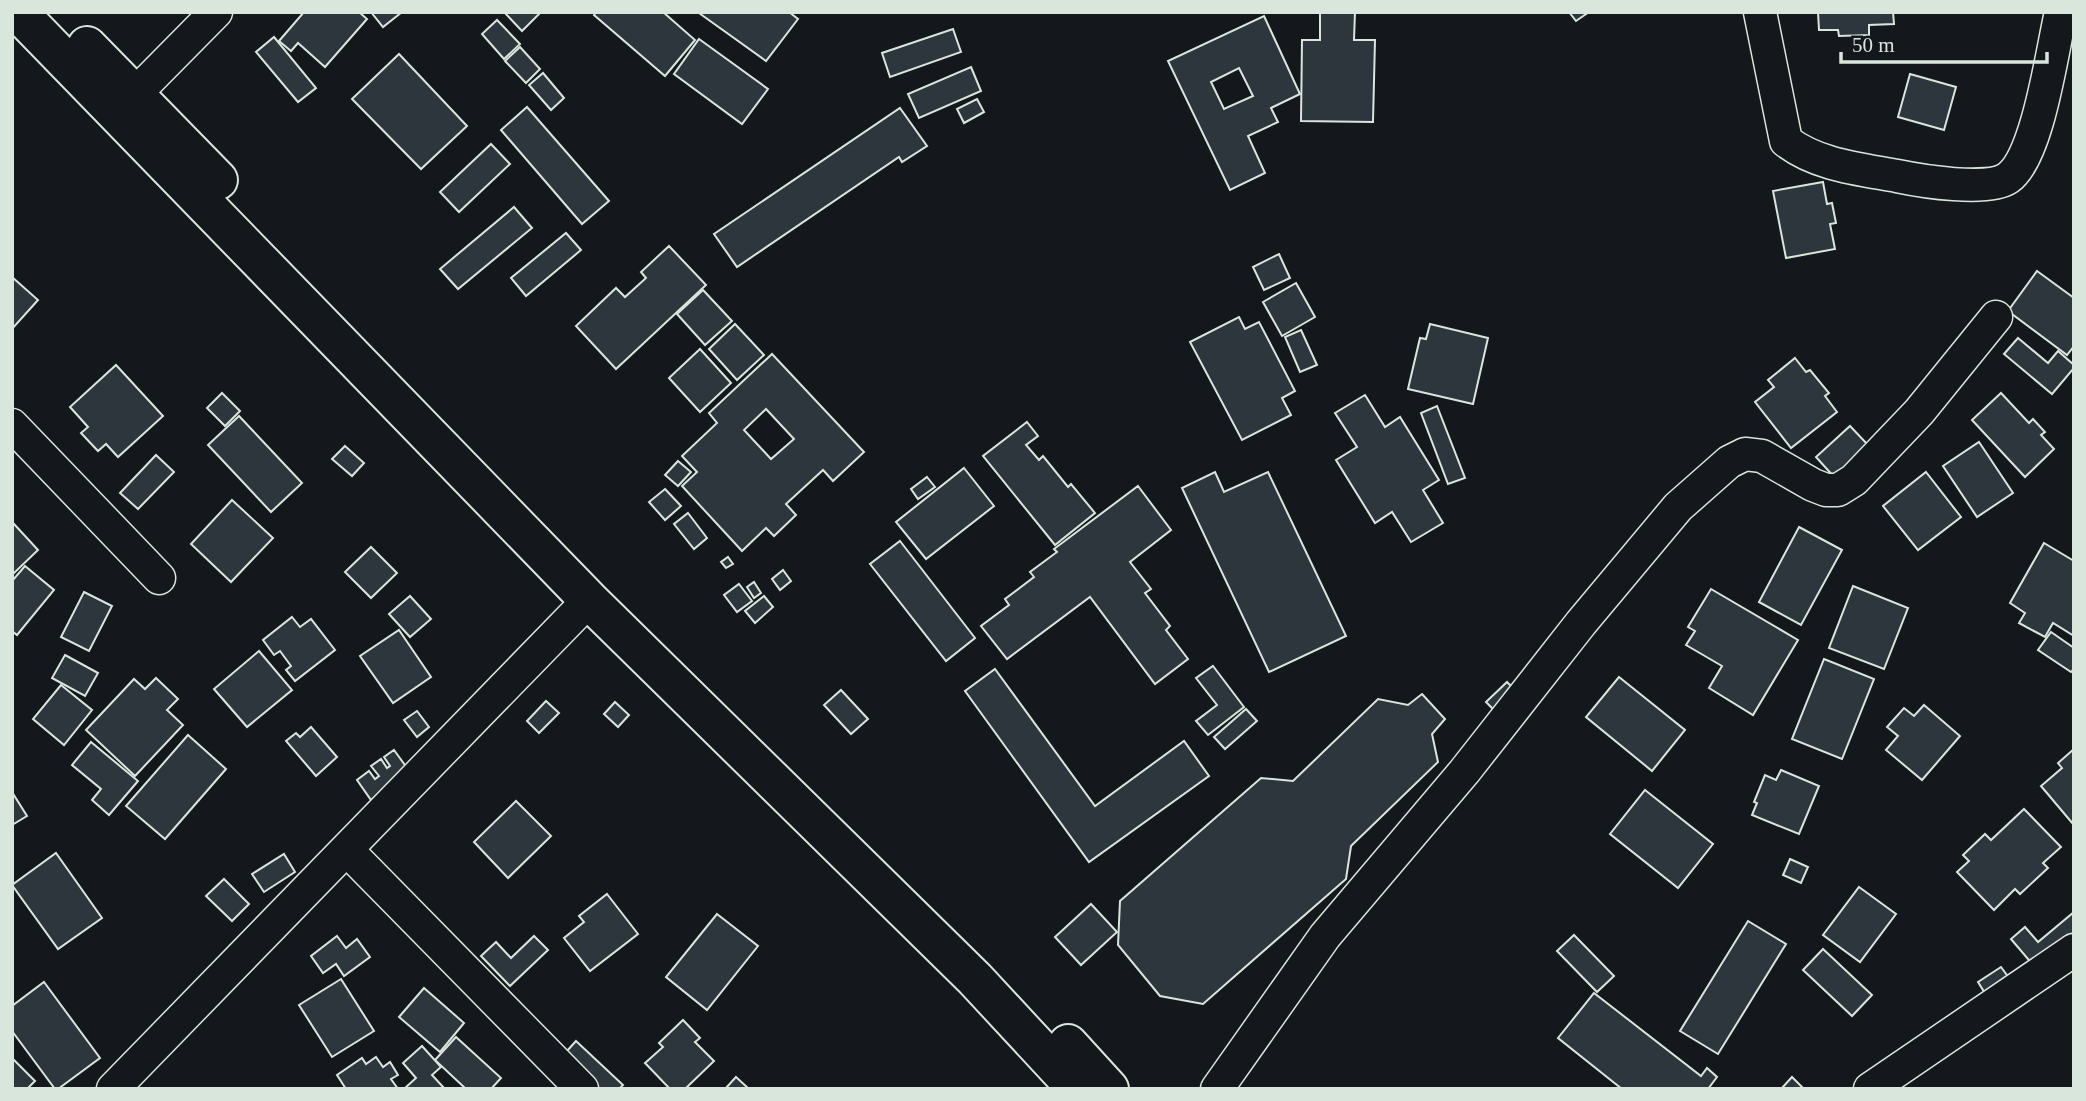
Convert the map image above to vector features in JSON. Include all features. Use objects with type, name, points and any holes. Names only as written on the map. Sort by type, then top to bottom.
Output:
[{"type":"main road","points":[[18,12],[589,600],[975,979],[1077,1089]]},
{"type":"main road","points":[[53,12],[606,583],[993,962],[1109,1089]]},
{"type":"street","points":[[135,94],[216,12]]},
{"type":"street","points":[[1760,12],[1786,141],[1800,151],[1834,164],[1920,181],[1977,186],[2007,180],[2025,159],[2034,135],[2060,12]]},
{"type":"street","points":[[1217,1089],[1325,936],[1464,772],[1581,622],[1678,507],[1729,462],[1745,454],[1762,456],[1812,485],[1826,490],[1838,490],[1854,480],[1919,412],[1996,317]]},
{"type":"street","points":[[12,425],[159,578]]},
{"type":"street","points":[[113,1089],[589,600]]},
{"type":"street","points":[[347,850],[582,1089]]},
{"type":"street","points":[[1870,1089],[2074,950]]},
{"type":"building","points":[[304,12],[359,12],[367,19],[325,67],[298,43],[291,51],[279,41]]},
{"type":"building","points":[[371,12],[402,12],[383,27]]},
{"type":"building","points":[[504,12],[541,12],[522,31]]},
{"type":"building","points":[[596,12],[663,12],[695,40],[665,76],[594,15]]},
{"type":"building","points":[[789,12],[798,19],[766,61],[699,13]]},
{"type":"building","points":[[1320,12],[1355,12],[1354,40],[1375,40],[1373,122],[1301,121],[1302,40],[1320,40]]},
{"type":"building","points":[[1569,12],[1589,12],[1576,21]]},
{"type":"building","points":[[1818,12],[1893,12],[1894,24],[1869,25],[1869,35],[1839,36],[1838,30],[1819,30]]},
{"type":"building","points":[[1264,16],[1300,94],[1271,108],[1278,122],[1248,136],[1265,173],[1230,190],[1168,61]],"holes":[[[1239,68],[1253,96],[1224,109],[1211,82]]]},
{"type":"building","points":[[497,20],[520,44],[504,59],[482,34]]},
{"type":"building","points":[[953,29],[961,52],[890,77],[882,53]]},
{"type":"building","points":[[274,37],[316,88],[298,102],[256,52]]},
{"type":"building","points":[[699,39],[768,89],[742,124],[674,74]]},
{"type":"building","points":[[520,47],[540,69],[526,83],[505,61]]},
{"type":"building","points":[[399,54],[467,126],[421,169],[352,99]]},
{"type":"building","points":[[971,67],[981,91],[919,118],[908,94]]},
{"type":"building","points":[[543,73],[564,98],[551,110],[529,85]]},
{"type":"building","points":[[1910,74],[1956,87],[1944,130],[1898,117]]},
{"type":"building","points":[[977,99],[984,112],[964,123],[957,109]]},
{"type":"building","points":[[527,107],[609,201],[582,224],[501,130]]},
{"type":"building","points":[[900,108],[927,146],[902,162],[899,157],[737,267],[714,234]]},
{"type":"building","points":[[491,144],[510,164],[459,212],[440,192]]},
{"type":"building","points":[[1823,182],[1827,204],[1832,203],[1836,223],[1830,224],[1835,249],[1786,258],[1773,191]]},
{"type":"building","points":[[514,207],[532,228],[458,289],[440,269]]},
{"type":"building","points":[[566,233],[581,250],[526,296],[511,278]]},
{"type":"building","points":[[669,246],[706,285],[616,369],[576,326],[616,288],[625,297],[646,278],[641,272]]},
{"type":"building","points":[[1279,254],[1290,278],[1264,290],[1253,267]]},
{"type":"building","points":[[2037,271],[2074,298],[2074,346],[2067,355],[2008,311]]},
{"type":"building","points":[[12,277],[38,300],[12,329]]},
{"type":"building","points":[[1296,283],[1315,317],[1282,336],[1263,302]]},
{"type":"building","points":[[703,290],[732,321],[705,345],[677,314]]},
{"type":"building","points":[[1239,317],[1245,329],[1259,322],[1295,391],[1282,398],[1291,415],[1242,440],[1190,342]]},
{"type":"building","points":[[735,324],[764,355],[737,380],[709,349]]},
{"type":"building","points":[[1430,324],[1488,338],[1473,404],[1408,389],[1420,338],[1426,339]]},
{"type":"building","points":[[1301,330],[1317,365],[1300,372],[1285,337]]},
{"type":"building","points":[[2018,338],[2048,363],[2058,351],[2074,365],[2052,394],[2004,354]]},
{"type":"building","points":[[700,349],[731,383],[700,412],[669,378]]},
{"type":"building","points":[[772,354],[864,452],[833,481],[823,470],[786,504],[796,515],[774,536],[766,528],[742,551],[682,486],[697,472],[682,456],[717,423],[709,413]],"holes":[[[766,409],[794,439],[771,459],[744,430]]]},
{"type":"building","points":[[1795,358],[1806,372],[1810,370],[1829,393],[1825,396],[1837,412],[1791,448],[1755,402],[1774,387],[1768,380]]},
{"type":"building","points":[[116,365],[163,416],[118,457],[106,444],[98,451],[81,433],[88,427],[70,407]]},
{"type":"building","points":[[222,393],[240,411],[225,426],[207,408]]},
{"type":"building","points":[[2001,393],[2029,423],[2033,419],[2045,432],[2041,435],[2054,449],[2025,477],[1972,420]]},
{"type":"building","points":[[1365,395],[1385,427],[1400,417],[1439,480],[1423,490],[1443,523],[1411,542],[1392,512],[1375,523],[1336,460],[1357,447],[1335,413]]},
{"type":"building","points":[[1437,406],[1465,478],[1448,484],[1421,413]]},
{"type":"building","points":[[239,416],[302,483],[271,512],[208,445]]},
{"type":"building","points":[[1027,422],[1038,436],[1026,445],[1039,460],[1043,456],[1068,487],[1071,484],[1095,513],[1055,545],[983,456]]},
{"type":"building","points":[[1850,426],[1869,446],[1835,478],[1816,457]]},
{"type":"building","points":[[1979,442],[2013,493],[1977,517],[1943,466]]},
{"type":"building","points":[[345,446],[364,463],[352,476],[332,459]]},
{"type":"building","points":[[156,455],[174,472],[138,509],[120,493]]},
{"type":"building","points":[[678,461],[691,472],[678,486],[665,475]]},
{"type":"building","points":[[964,468],[994,506],[926,559],[896,522]]},
{"type":"building","points":[[1215,472],[1224,492],[1268,472],[1346,636],[1269,672],[1182,488]]},
{"type":"building","points":[[1926,472],[1961,517],[1918,550],[1883,506]]},
{"type":"building","points":[[927,477],[935,487],[918,499],[911,489]]},
{"type":"building","points":[[1138,486],[1171,530],[1130,562],[1151,589],[1145,593],[1170,626],[1166,630],[1188,659],[1155,684],[1090,597],[1007,659],[981,626],[1009,605],[1005,599],[1034,577],[1030,572],[1057,552],[1054,549]]},
{"type":"building","points":[[665,489],[681,506],[665,520],[649,502]]},
{"type":"building","points":[[232,500],[273,538],[231,582],[191,544]]},
{"type":"building","points":[[688,513],[707,538],[694,549],[674,524]]},
{"type":"building","points":[[14,524],[38,550],[12,575],[12,526]]},
{"type":"building","points":[[1799,527],[1842,550],[1801,625],[1759,602]]},
{"type":"building","points":[[900,541],[975,638],[946,661],[870,564]]},
{"type":"building","points":[[2044,543],[2074,561],[2074,636],[2053,623],[2045,637],[2019,623],[2025,613],[2010,603]]},
{"type":"building","points":[[371,547],[397,573],[371,598],[345,572]]},
{"type":"building","points":[[728,557],[733,564],[726,568],[721,562]]},
{"type":"building","points":[[25,566],[54,590],[17,635],[12,631],[12,581]]},
{"type":"building","points":[[783,570],[791,581],[780,590],[772,579]]},
{"type":"building","points":[[754,582],[761,593],[754,598],[747,587]]},
{"type":"building","points":[[739,584],[752,601],[737,612],[724,595]]},
{"type":"building","points":[[1853,586],[1908,608],[1884,669],[1829,648]]},
{"type":"building","points":[[1711,589],[1798,640],[1753,715],[1709,688],[1722,666],[1686,645],[1695,631],[1688,627]]},
{"type":"building","points":[[84,592],[112,606],[89,651],[61,637]]},
{"type":"building","points":[[410,596],[431,619],[410,637],[389,614]]},
{"type":"building","points":[[764,596],[773,607],[755,623],[745,611]]},
{"type":"building","points":[[292,617],[300,627],[311,619],[335,650],[295,681],[286,670],[291,666],[280,651],[274,655],[263,640]]},
{"type":"building","points":[[399,630],[431,677],[393,703],[360,656]]},
{"type":"building","points":[[2051,632],[2074,648],[2074,669],[2071,672],[2038,650]]},
{"type":"building","points":[[259,651],[292,690],[247,727],[214,689]]},
{"type":"building","points":[[65,655],[98,673],[85,696],[52,678]]},
{"type":"building","points":[[1824,659],[1874,679],[1842,759],[1792,739]]},
{"type":"building","points":[[1213,666],[1244,707],[1208,735],[1196,721],[1217,705],[1196,678]]},
{"type":"building","points":[[995,669],[1095,806],[1184,741],[1209,776],[1089,862],[965,691]]},
{"type":"building","points":[[1619,677],[1685,730],[1652,771],[1586,717]]},
{"type":"building","points":[[156,678],[178,699],[167,710],[183,725],[135,776],[86,730],[134,679],[145,689]]},
{"type":"building","points":[[1507,682],[1519,694],[1498,714],[1486,702]]},
{"type":"building","points":[[61,685],[92,710],[64,745],[33,719]]},
{"type":"building","points":[[841,690],[868,719],[851,734],[824,705]]},
{"type":"building","points":[[1422,694],[1445,719],[1432,734],[1438,762],[1351,846],[1346,879],[1203,1004],[1160,996],[1118,945],[1120,901],[1261,778],[1293,781],[1378,699],[1408,705]]},
{"type":"building","points":[[546,701],[559,713],[539,733],[527,721]]},
{"type":"building","points":[[615,702],[629,715],[618,727],[604,714]]},
{"type":"building","points":[[1924,705],[1960,736],[1922,780],[1886,750],[1898,736],[1887,727],[1904,708],[1914,716]]},
{"type":"building","points":[[1246,709],[1257,721],[1225,749],[1214,737]]},
{"type":"building","points":[[417,711],[429,727],[417,737],[404,720]]},
{"type":"building","points":[[311,727],[337,757],[316,776],[286,741],[296,733],[300,737]]},
{"type":"building","points":[[188,735],[226,769],[165,839],[126,806]]},
{"type":"building","points":[[91,742],[138,781],[109,815],[92,800],[101,789],[72,765]]},
{"type":"building","points":[[2074,749],[2073,824],[2041,786],[2062,768],[2058,763]]},
{"type":"building","points":[[394,750],[410,772],[371,800],[357,780],[369,771],[375,779],[379,776],[371,766],[381,759],[387,768],[390,766],[384,757]]},
{"type":"building","points":[[1781,770],[1819,786],[1799,834],[1752,815],[1757,803],[1754,802],[1765,775],[1776,780]]},
{"type":"building","points":[[1645,790],[1713,844],[1678,888],[1610,834]]},
{"type":"building","points":[[12,792],[27,816],[12,825]]},
{"type":"building","points":[[516,801],[551,836],[508,878],[474,842]]},
{"type":"building","points":[[2024,809],[2061,847],[2043,863],[2048,868],[2020,894],[2015,889],[1994,910],[1957,872],[1969,861],[1963,855],[1985,834],[1991,840]]},
{"type":"building","points":[[56,853],[102,918],[58,949],[12,885]]},
{"type":"building","points":[[284,854],[295,872],[264,892],[252,874]]},
{"type":"building","points":[[1790,859],[1808,867],[1801,883],[1783,875]]},
{"type":"building","points":[[224,879],[249,904],[232,921],[206,896]]},
{"type":"building","points":[[1859,887],[1896,914],[1860,962],[1823,935]]},
{"type":"building","points":[[607,894],[638,934],[590,971],[564,938],[584,922],[579,916]]},
{"type":"building","points":[[1091,904],[1117,932],[1081,965],[1055,937]]},
{"type":"building","points":[[2074,912],[2074,933],[2034,966],[2011,939],[2025,927],[2038,942]]},
{"type":"building","points":[[717,914],[758,946],[707,1010],[666,977]]},
{"type":"building","points":[[1748,921],[1786,944],[1718,1054],[1680,1031]]},
{"type":"building","points":[[1574,935],[1614,976],[1597,992],[1557,951]]},
{"type":"building","points":[[337,936],[346,948],[357,939],[370,957],[344,976],[336,964],[323,973],[311,956]]},
{"type":"building","points":[[534,936],[548,950],[510,986],[481,956],[496,942],[511,958]]},
{"type":"building","points":[[1823,949],[1872,995],[1852,1016],[1803,970]]},
{"type":"building","points":[[2001,967],[2012,982],[1988,998],[1978,982]]},
{"type":"building","points":[[341,979],[374,1031],[332,1057],[299,1005]]},
{"type":"building","points":[[44,982],[100,1058],[58,1089],[55,1089],[12,1031],[12,1006]]},
{"type":"building","points":[[424,988],[464,1023],[440,1052],[399,1017]]},
{"type":"building","points":[[1594,993],[1701,1076],[1707,1068],[1717,1077],[1708,1089],[1622,1089],[1558,1038]]},
{"type":"building","points":[[683,1020],[700,1038],[695,1042],[714,1061],[685,1089],[670,1089],[645,1063],[663,1047],[659,1043]]},
{"type":"building","points":[[456,1037],[501,1078],[491,1089],[466,1089],[435,1060]]},
{"type":"building","points":[[576,1041],[623,1085],[619,1089],[585,1089],[557,1062]]},
{"type":"building","points":[[422,1046],[441,1067],[432,1075],[445,1089],[404,1089],[416,1078],[403,1063]]},
{"type":"building","points":[[376,1057],[383,1067],[390,1062],[398,1075],[391,1079],[398,1089],[346,1089],[337,1075],[362,1058],[366,1064]]},
{"type":"building","points":[[12,1058],[35,1081],[27,1089],[12,1089]]},
{"type":"building","points":[[736,1077],[749,1089],[725,1089]]},
{"type":"building","points":[[1792,1077],[1804,1089],[1781,1089]]}]
